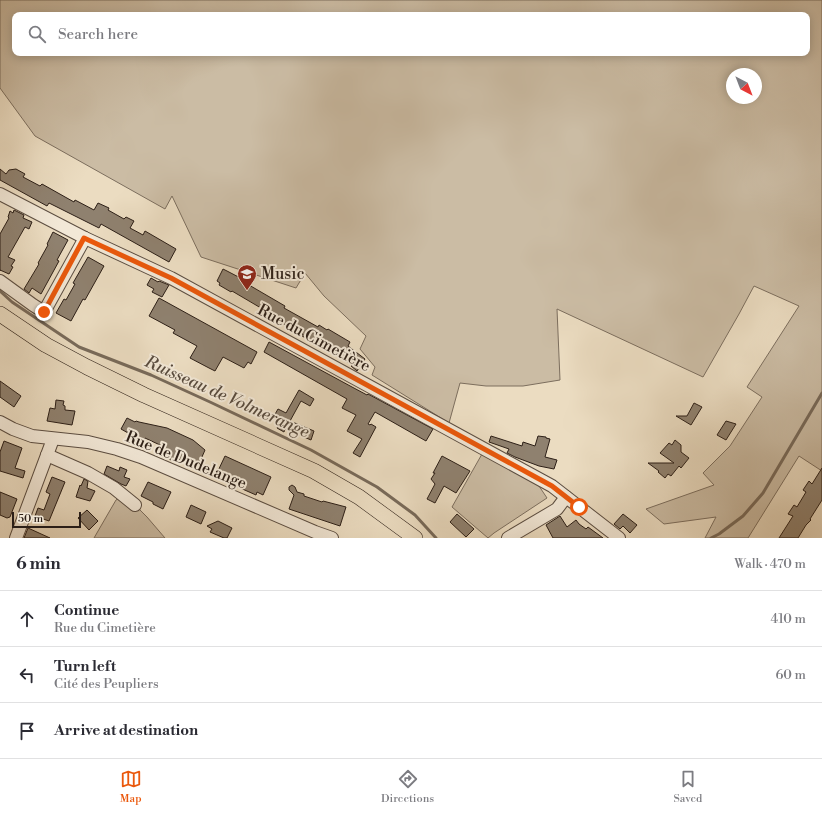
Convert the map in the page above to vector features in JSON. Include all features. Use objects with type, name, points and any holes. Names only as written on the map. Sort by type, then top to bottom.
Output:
[{"type":"main road","points":[[0,314],[46,345],[86,367],[144,395],[314,471],[359,496],[415,538]]},
{"type":"street","name":"Rue du Cimetière","points":[[1,198],[171,278],[552,486],[619,538]]},
{"type":"street","points":[[0,281],[44,312],[84,238]]},
{"type":"street","name":"Rue de Dudelange","points":[[0,422],[13,429],[32,436],[88,442],[141,457],[332,538]]},
{"type":"street","points":[[16,538],[53,439]]},
{"type":"street","points":[[47,455],[88,473],[114,488],[135,505]]},
{"type":"street","points":[[508,538],[557,508],[566,497]]},
{"type":"shaded area","points":[[0,0],[822,0],[822,471],[799,456],[748,538],[705,538],[716,517],[664,524],[646,509],[714,485],[703,473],[730,446],[762,397],[747,387],[799,306],[754,286],[703,377],[557,309],[560,380],[523,386],[486,386],[460,383],[449,423],[372,375],[375,367],[360,349],[366,336],[324,296],[305,273],[296,288],[201,257],[172,196],[165,209],[35,136],[0,88]]},
{"type":"shaded area","points":[[482,454],[539,486],[547,498],[488,538],[452,507]]},
{"type":"shaded area","points":[[119,498],[135,505],[165,538],[94,538],[116,500]]},
{"type":"building","points":[[0,169],[6,174],[9,170],[16,169],[25,174],[23,177],[40,186],[42,184],[74,202],[75,200],[94,210],[98,203],[109,208],[108,210],[124,219],[126,217],[134,221],[130,228],[143,235],[145,231],[176,249],[169,262],[101,224],[99,228],[49,203],[47,206],[0,180]]},
{"type":"building","points":[[14,210],[24,215],[23,218],[32,222],[29,229],[25,227],[8,257],[15,260],[11,266],[13,267],[9,274],[0,270],[0,234],[9,218],[10,211],[13,213]]},
{"type":"building","points":[[53,232],[68,240],[57,260],[59,261],[41,294],[32,288],[29,293],[24,289],[39,264],[38,263]]},
{"type":"building","points":[[88,257],[104,266],[85,300],[83,299],[71,321],[56,313],[64,299],[66,300],[75,284],[73,283]]},
{"type":"building","points":[[223,269],[250,283],[249,285],[285,306],[284,308],[318,327],[319,325],[327,330],[328,329],[350,342],[348,346],[365,359],[357,371],[351,366],[352,365],[302,336],[303,334],[282,323],[283,321],[219,285],[220,283],[217,281]]},
{"type":"building","points":[[151,278],[169,285],[162,297],[152,292],[154,289],[147,285]]},
{"type":"building","points":[[159,298],[257,352],[251,364],[248,362],[244,368],[223,357],[215,371],[190,358],[197,346],[173,333],[175,330],[149,316]]},
{"type":"building","points":[[269,342],[433,429],[426,441],[375,412],[368,424],[376,427],[360,457],[353,453],[362,439],[347,431],[356,415],[342,408],[347,399],[264,352]]},
{"type":"building","points":[[0,381],[21,396],[14,407],[0,397]]},
{"type":"building","points":[[299,390],[314,399],[310,406],[301,401],[290,421],[314,431],[311,440],[285,429],[284,432],[277,428],[282,420],[274,416],[278,409],[286,413]]},
{"type":"building","points":[[56,400],[64,401],[63,405],[65,406],[65,410],[75,411],[72,425],[47,421],[50,408],[55,409]]},
{"type":"building","points":[[694,403],[702,407],[691,425],[676,416],[687,416]]},
{"type":"building","points":[[127,418],[135,422],[167,428],[193,440],[205,450],[198,466],[191,462],[190,465],[174,457],[172,461],[166,456],[167,454],[158,450],[160,445],[145,438],[144,442],[121,429]]},
{"type":"building","points":[[726,421],[736,424],[726,440],[717,435]]},
{"type":"building","points":[[491,436],[522,446],[523,442],[535,446],[538,436],[550,439],[545,457],[557,460],[554,469],[539,466],[507,453],[509,449],[489,442]]},
{"type":"building","points":[[675,440],[681,445],[681,452],[689,458],[681,468],[679,466],[671,476],[668,474],[665,478],[658,472],[659,471],[648,463],[674,463],[660,453],[669,443],[672,445]]},
{"type":"building","points":[[4,441],[22,448],[15,468],[25,471],[23,478],[0,471],[0,452]]},
{"type":"building","points":[[225,456],[271,477],[263,495],[257,492],[256,495],[222,480],[224,475],[217,473]]},
{"type":"building","points":[[442,456],[470,471],[456,493],[444,486],[435,503],[427,499],[435,484],[431,479],[435,473],[433,473]]},
{"type":"building","points":[[107,466],[119,471],[120,467],[127,470],[124,477],[130,479],[126,486],[104,474]]},
{"type":"building","points":[[822,468],[822,500],[810,519],[811,520],[798,538],[779,538],[793,516],[788,514],[794,505],[797,507],[806,492],[803,490],[809,481],[812,484]]},
{"type":"building","points":[[52,477],[65,482],[49,521],[35,516],[38,508],[44,510],[50,494],[46,492]]},
{"type":"building","points":[[84,479],[88,481],[87,488],[95,491],[90,501],[76,497],[80,485],[81,486]]},
{"type":"building","points":[[148,482],[171,492],[163,509],[141,496]]},
{"type":"building","points":[[292,485],[295,487],[297,492],[304,494],[304,496],[322,502],[346,507],[340,526],[289,509],[294,495],[289,490],[289,487]]},
{"type":"building","points":[[0,492],[17,499],[10,517],[7,518],[0,515]]},
{"type":"building","points":[[191,505],[206,512],[201,524],[186,517]]},
{"type":"building","points":[[87,510],[98,521],[89,530],[78,518]]},
{"type":"building","points":[[457,514],[474,529],[466,537],[450,522]]},
{"type":"building","points":[[623,514],[637,525],[630,533],[623,526],[620,529],[614,524]]},
{"type":"building","points":[[560,516],[567,527],[576,520],[586,529],[588,527],[603,538],[553,538],[546,525]]},
{"type":"building","points":[[218,521],[232,528],[227,538],[210,532],[212,529],[207,526]]},
{"type":"building","points":[[28,528],[50,538],[24,538]]},
{"type":"waterway","name":"Ruisseau de Volmerange","points":[[0,291],[12,302],[79,347],[151,375],[210,402],[311,450],[377,487],[415,515],[436,538]]},
{"type":"waterway","points":[[711,538],[719,534],[743,516],[763,493],[822,393]]},
{"type":"place","name":"Music","points":[[247,291]]},
{"type":"route","points":[[44,312],[84,238],[171,278],[552,486],[579,507]]}]
